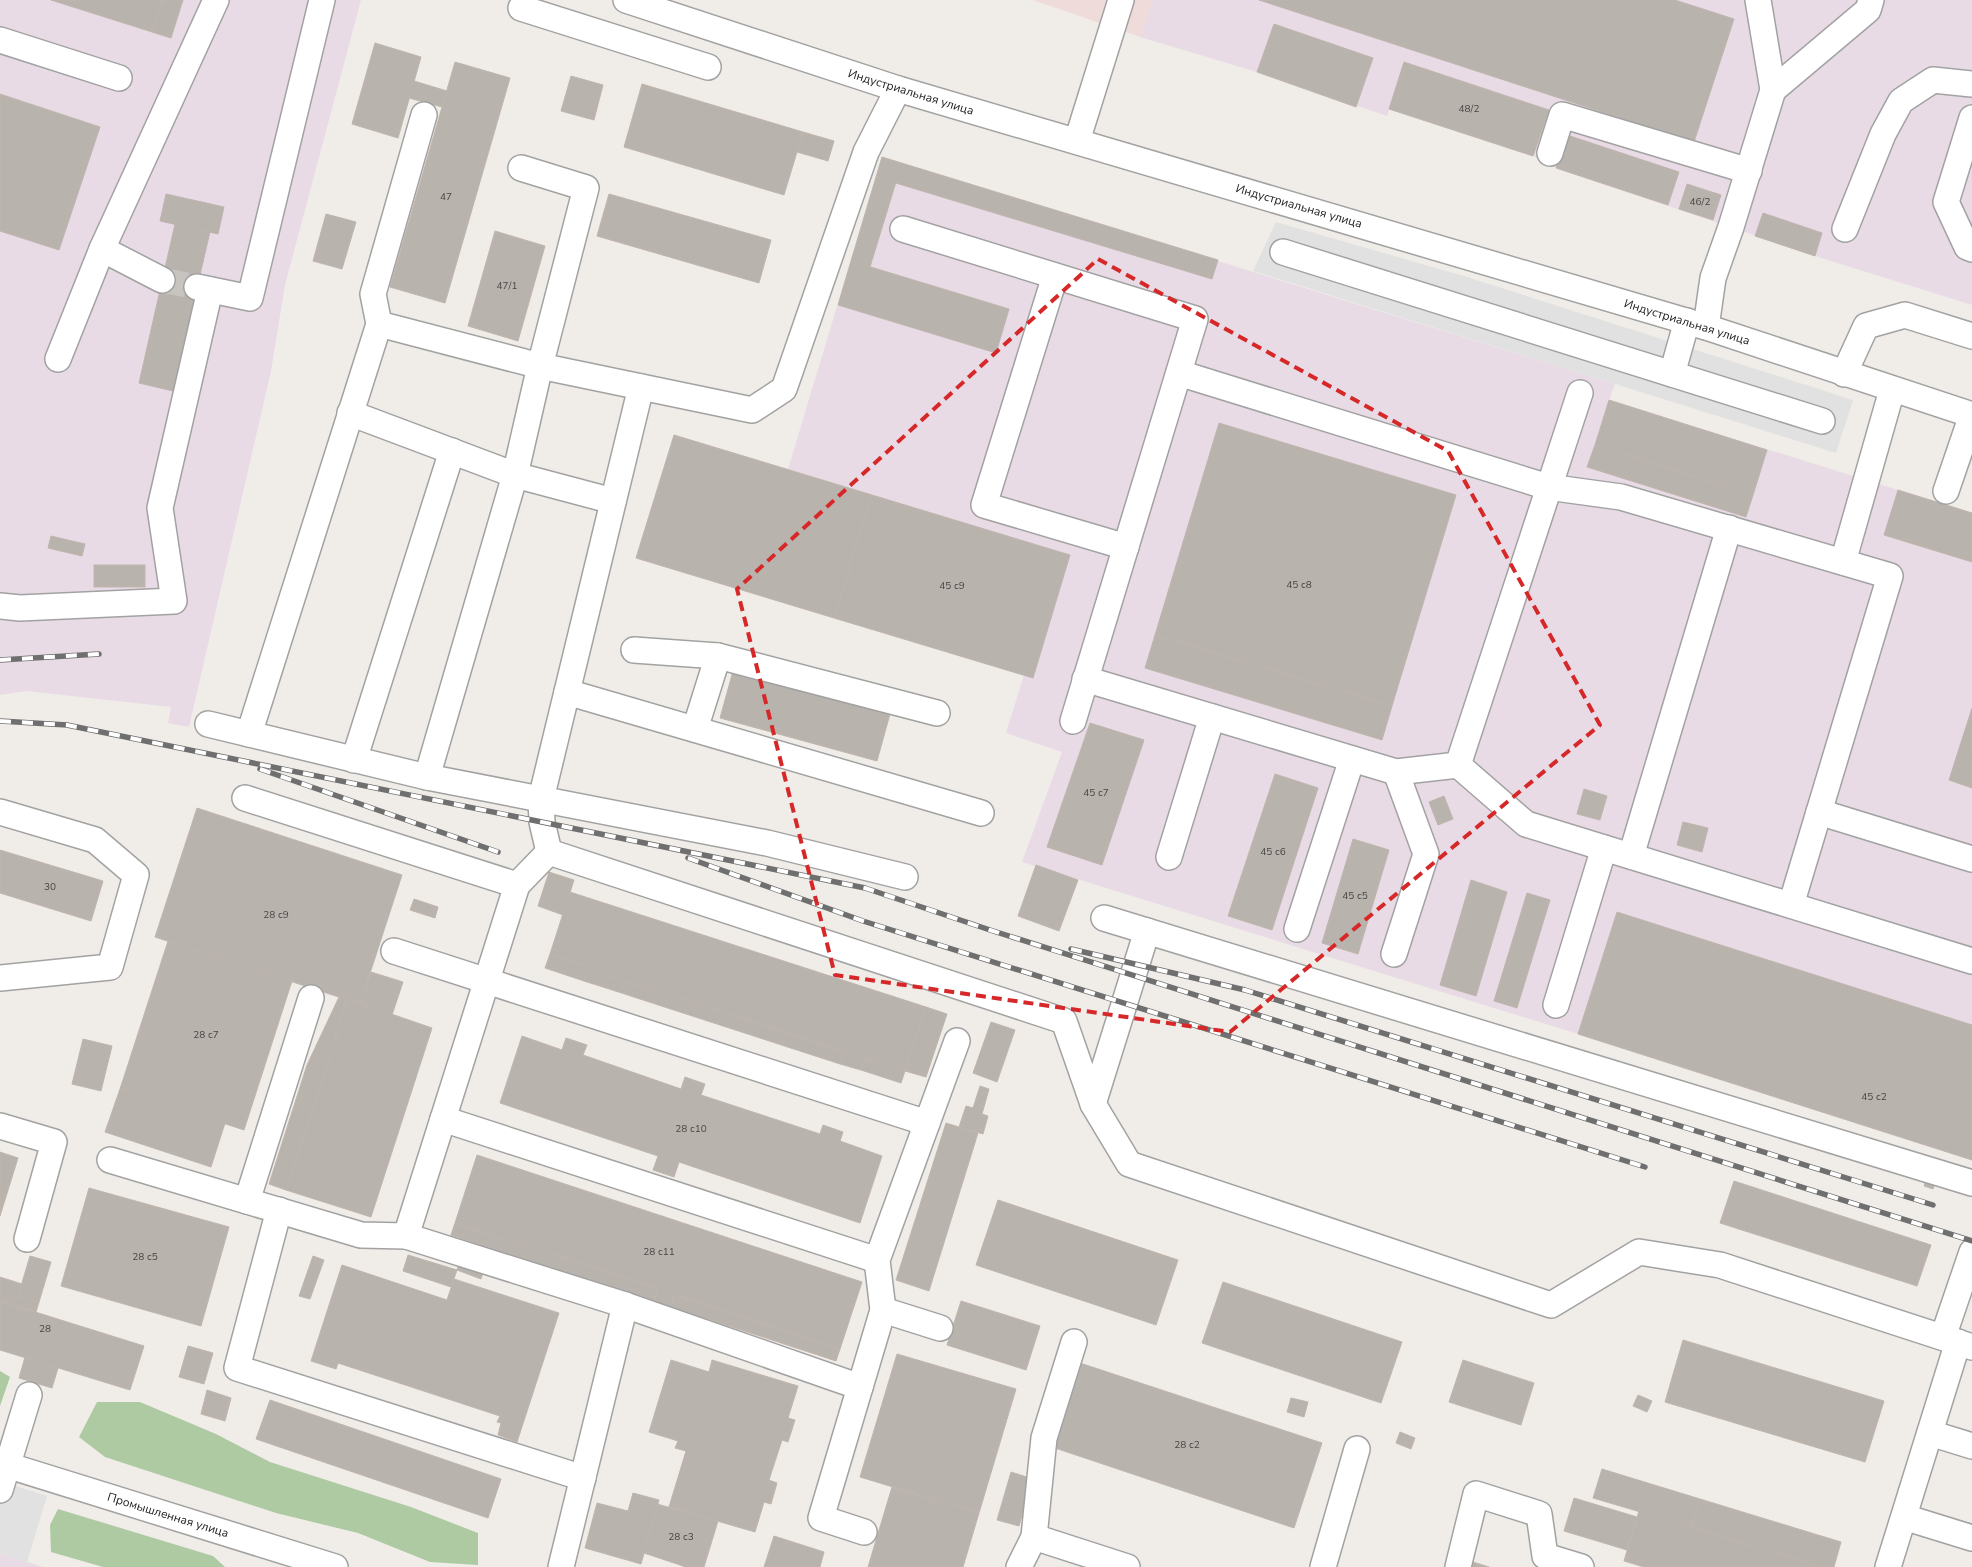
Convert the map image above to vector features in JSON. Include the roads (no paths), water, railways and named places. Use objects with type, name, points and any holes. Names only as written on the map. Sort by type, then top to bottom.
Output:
[{"type":"street","points":[[58,359],[102,249],[216,0]]},
{"type":"street","points":[[0,606],[20,608],[174,602],[160,508],[203,289],[250,298],[322,0]]},
{"type":"street","name":"Индустриальная улица","points":[[626,0],[898,89],[1697,324],[1972,415]]},
{"type":"street","points":[[1076,140],[1121,0]]},
{"type":"street","points":[[1672,374],[1697,324],[1749,171],[1773,90],[1758,0]]},
{"type":"street","points":[[1773,90],[1868,10],[1870,0]]},
{"type":"street","points":[[521,8],[708,67]]},
{"type":"street","points":[[0,40],[119,78]]},
{"type":"street","points":[[1845,230],[1883,134],[1901,101],[1933,80],[1972,84]]},
{"type":"street","points":[[379,324],[540,366],[752,410],[784,390],[866,152],[898,89]]},
{"type":"street","points":[[249,734],[379,324],[373,294],[424,115]]},
{"type":"street","points":[[1550,153],[1562,115],[1749,171]]},
{"type":"street","points":[[1972,118],[1946,202],[1967,247],[1972,249]]},
{"type":"street","points":[[427,777],[515,475],[540,366],[586,188],[521,168]]},
{"type":"street","points":[[903,229],[1196,319],[1072,721]]},
{"type":"street","points":[[102,249],[162,280]]},
{"type":"street","points":[[1283,252],[1822,421]]},
{"type":"street","points":[[1055,276],[984,505],[1126,547]]},
{"type":"street","points":[[1844,374],[1866,326],[1905,315],[1972,336]]},
{"type":"street","points":[[1179,373],[1548,487],[1621,497],[1890,576],[1791,905]]},
{"type":"street","points":[[549,852],[542,822],[541,799],[641,387]]},
{"type":"street","points":[[1843,562],[1892,390]]},
{"type":"street","points":[[1458,765],[1580,393]]},
{"type":"street","points":[[350,413],[515,475],[613,502]]},
{"type":"street","points":[[1946,491],[1972,415]]},
{"type":"street","points":[[354,760],[452,451]]},
{"type":"street","points":[[1631,856],[1729,528]]},
{"type":"street","points":[[634,650],[718,656],[937,713]]},
{"type":"street","points":[[695,729],[718,656]]},
{"type":"street","points":[[1085,678],[1396,772],[1458,765],[1526,824],[1972,961]]},
{"type":"street","points":[[567,692],[981,813]]},
{"type":"street","points":[[1169,857],[1212,717]]},
{"type":"street","points":[[208,724],[427,777],[767,843],[905,877]]},
{"type":"street","points":[[1297,929],[1352,759]]},
{"type":"street","points":[[1394,954],[1426,854],[1396,772]]},
{"type":"street","points":[[245,798],[517,886]]},
{"type":"street","points":[[0,812],[95,840],[136,875],[110,967],[0,978]]},
{"type":"street","points":[[1818,812],[1972,859]]},
{"type":"street","points":[[1556,1006],[1604,848]]},
{"type":"street","points":[[406,1236],[517,886],[549,852]]},
{"type":"street","points":[[549,852],[1064,1021],[1093,1104],[1129,1164],[1551,1306],[1639,1252],[1720,1265],[1958,1342]]},
{"type":"street","points":[[1104,918],[1972,1184]]},
{"type":"street","points":[[1093,1104],[1147,931]]},
{"type":"street","points":[[394,952],[927,1123]]},
{"type":"street","points":[[248,1201],[311,998]]},
{"type":"street","points":[[864,1532],[821,1518],[883,1310],[877,1260],[957,1042]]},
{"type":"street","points":[[443,1119],[877,1260]]},
{"type":"street","points":[[0,1126],[54,1142],[27,1239]]},
{"type":"street","points":[[110,1160],[361,1235],[406,1236],[625,1305],[860,1387]]},
{"type":"street","points":[[279,1210],[237,1368],[583,1478]]},
{"type":"street","points":[[1888,1567],[1958,1342],[1972,1252]]},
{"type":"street","points":[[561,1567],[625,1305]]},
{"type":"street","points":[[883,1310],[940,1328]]},
{"type":"street","points":[[1019,1567],[1034,1537],[1044,1438],[1074,1342]]},
{"type":"street","points":[[0,1490],[4,1464],[29,1395]]},
{"type":"street","points":[[1930,1433],[1972,1446]]},
{"type":"street","points":[[1323,1567],[1357,1449]]},
{"type":"street","name":"Промышленная улица","points":[[4,1464],[274,1558],[335,1567]]},
{"type":"street","points":[[1458,1567],[1476,1494],[1539,1514],[1545,1556],[1581,1567]]},
{"type":"street","points":[[1904,1517],[1972,1538]]},
{"type":"street","points":[[1034,1537],[1127,1567]]},
{"type":"tunnel","points":[[162,280],[197,287]]},
{"type":"railway","points":[[0,660],[99,654]]},
{"type":"railway","points":[[0,721],[67,725],[865,888],[990,930],[1972,1241]]},
{"type":"railway","points":[[260,769],[498,852]]},
{"type":"railway","points":[[688,858],[863,921],[1645,1167]]},
{"type":"railway","points":[[1071,949],[1245,990],[1933,1205]]}]
